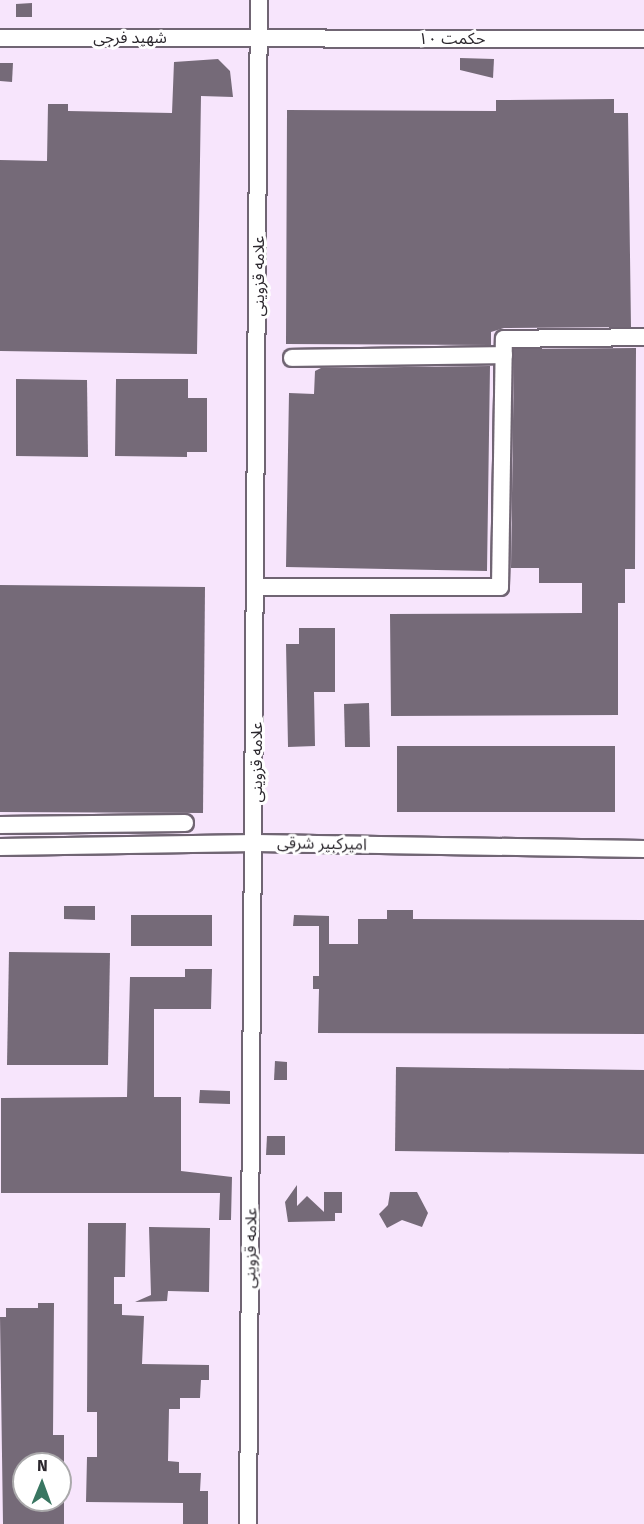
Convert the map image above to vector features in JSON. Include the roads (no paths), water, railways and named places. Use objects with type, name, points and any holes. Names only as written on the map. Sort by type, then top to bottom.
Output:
[{"type":"street","name":"علامه قزوینی","points":[[248,1524],[258,587],[259,0]]},
{"type":"street","name":"شهید فرجی","points":[[0,38],[260,38]]},
{"type":"street","name":"حکمت ۱۰","points":[[260,38],[644,39]]},
{"type":"street","points":[[258,587],[500,587],[504,339],[644,337]]},
{"type":"street","points":[[292,358],[504,355]]},
{"type":"street","points":[[0,825],[185,823]]},
{"type":"street","name":"امیرکبیر شرقی","points":[[0,847],[256,843],[644,849]]}]
